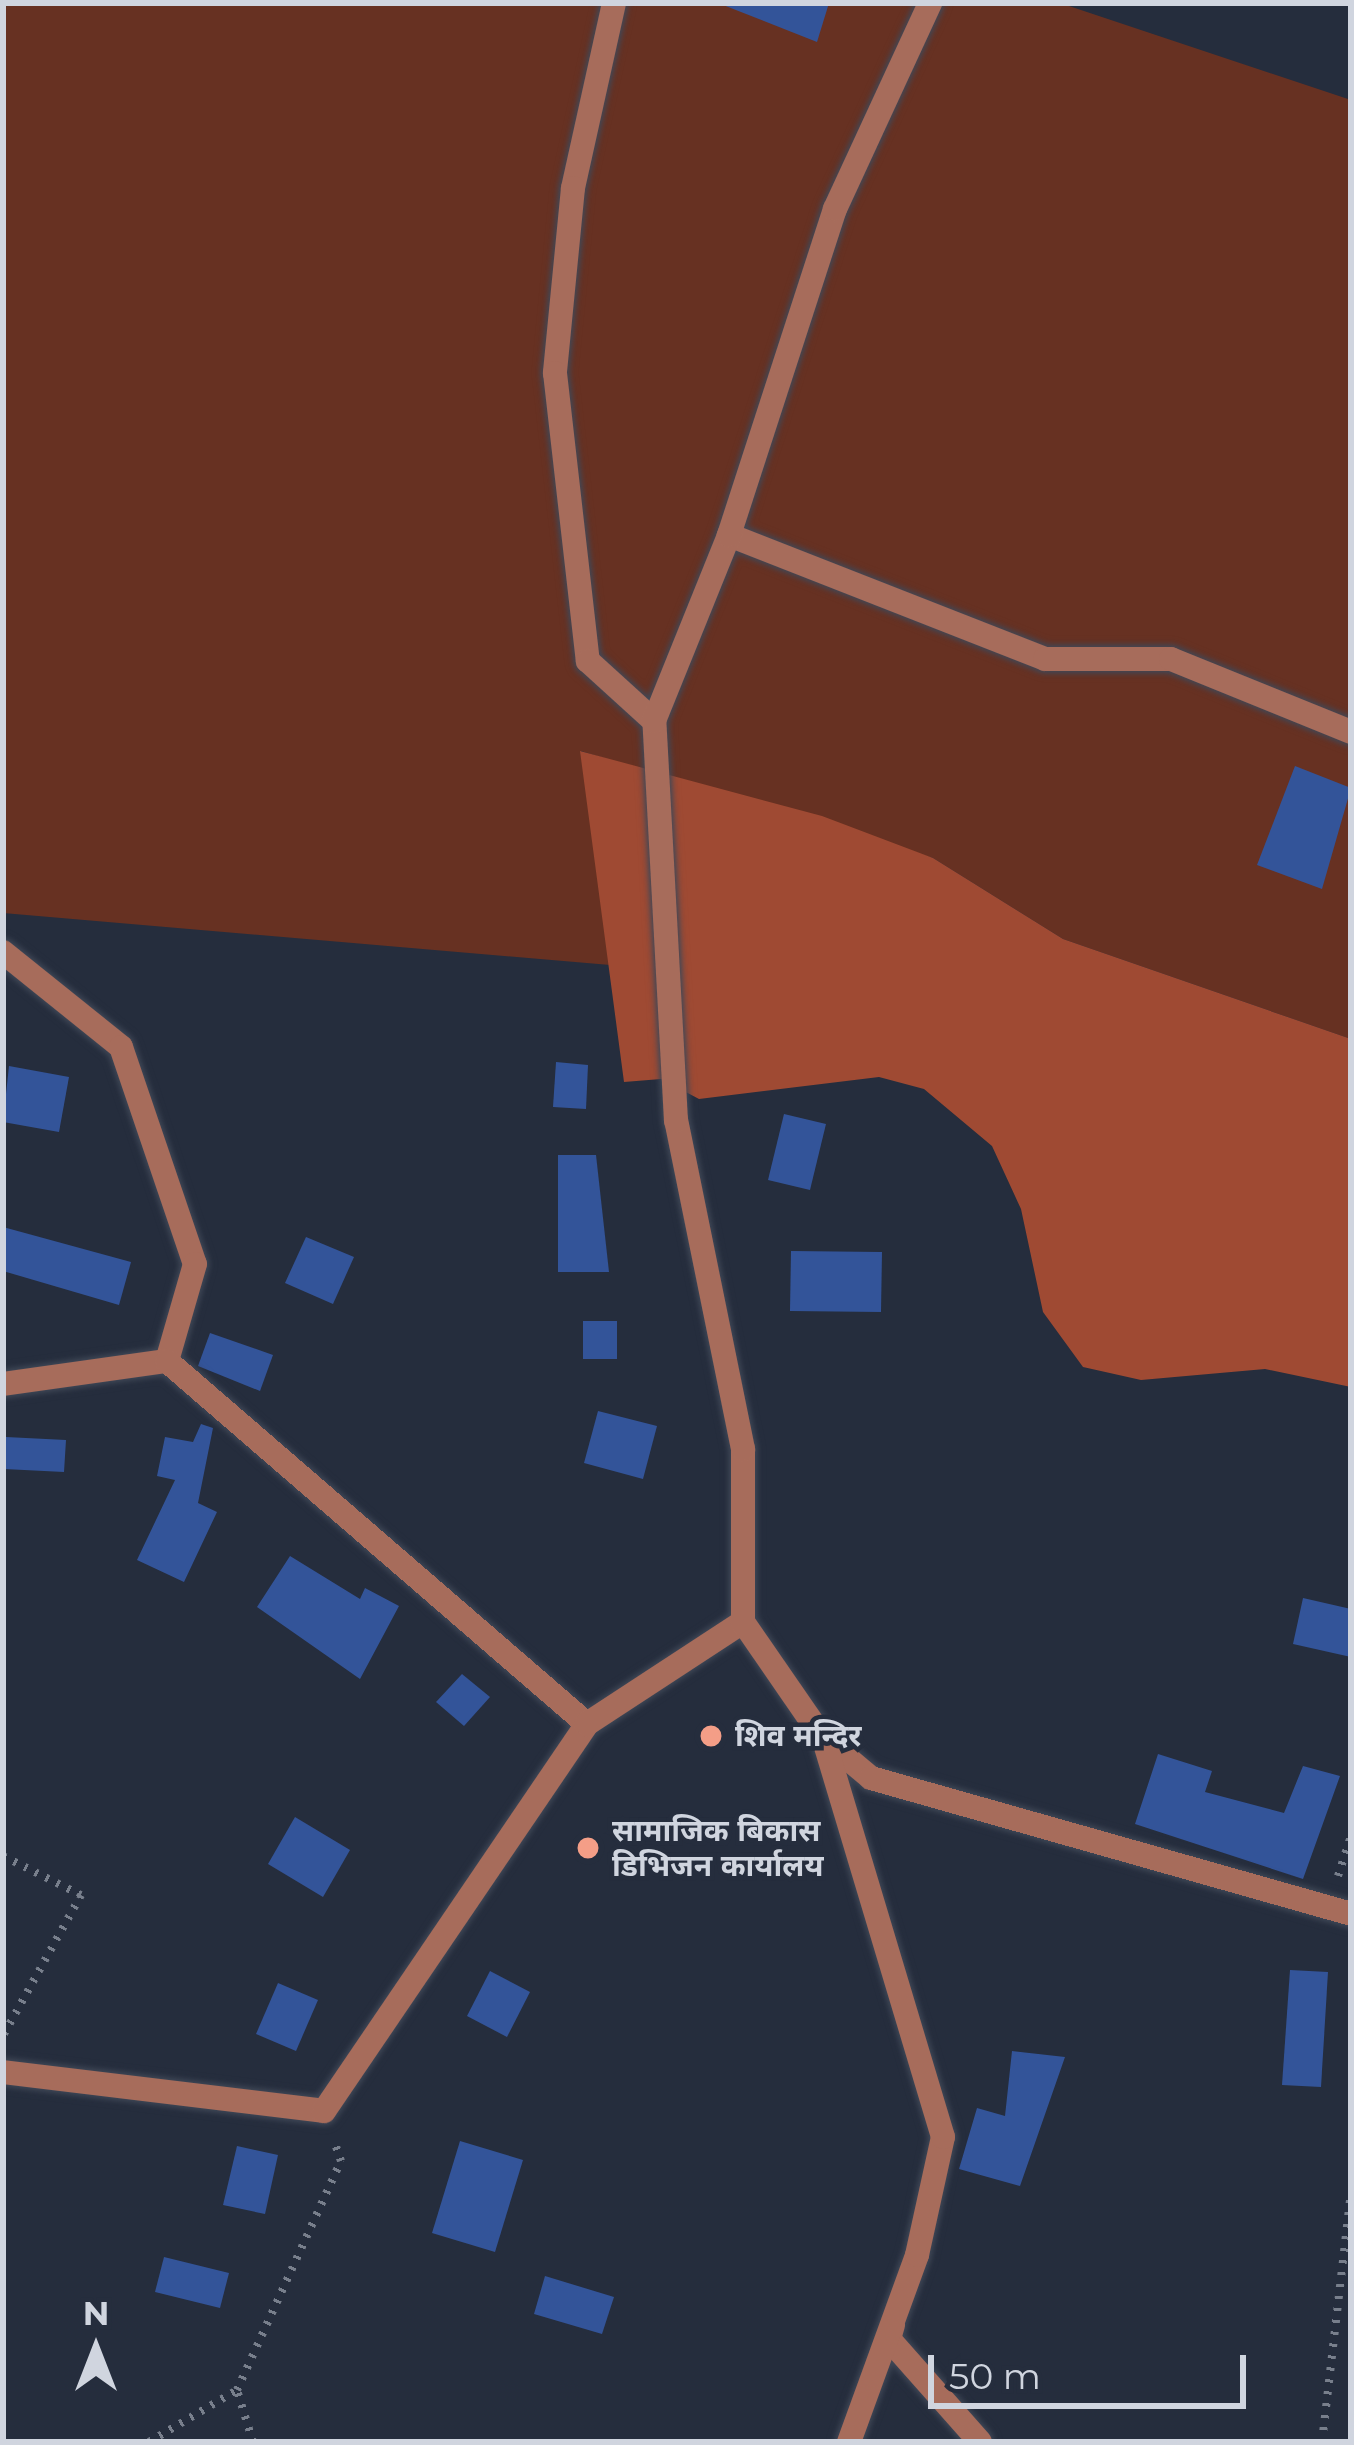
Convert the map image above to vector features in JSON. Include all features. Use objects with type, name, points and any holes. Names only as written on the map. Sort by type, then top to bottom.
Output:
[{"type":"street","points":[[614,3],[573,188],[555,373],[588,661],[654,721]]},
{"type":"street","points":[[930,3],[835,209],[728,535],[654,721],[676,1121],[743,1449],[743,1622],[823,1738],[871,1778],[1344,1911]]},
{"type":"street","points":[[728,535],[1045,659],[1171,659],[1351,731]]},
{"type":"street","points":[[3,952],[121,1047],[195,1264],[167,1361]]},
{"type":"street","points":[[3,1384],[167,1361],[587,1724]]},
{"type":"street","points":[[3,2072],[324,2111],[587,1724],[743,1622]]},
{"type":"street","points":[[823,1738],[943,2137],[917,2254],[889,2339],[980,2442]]},
{"type":"street","points":[[849,2442],[917,2254]]},
{"type":"path","points":[[1344,1911],[1351,1836]]},
{"type":"path","points":[[3,1856],[81,1895],[3,2036]]},
{"type":"path","points":[[149,2442],[237,2390],[341,2161],[324,2111]]},
{"type":"path","points":[[1322,2442],[1351,2193]]},
{"type":"path","points":[[237,2390],[253,2442]]},
{"type":"shaded area","points":[[3,3],[1060,3],[1351,100],[1351,1039],[1063,939],[933,858],[581,751],[610,965],[3,913]]},
{"type":"shaded area","points":[[580,751],[822,816],[933,858],[1063,939],[1351,1039],[1351,1387],[1265,1369],[1141,1380],[1083,1367],[1043,1312],[1021,1209],[992,1146],[924,1089],[879,1077],[699,1099],[661,1079],[624,1082]]},
{"type":"building","points":[[718,3],[829,3],[817,42]]},
{"type":"building","points":[[1295,766],[1351,788],[1322,889],[1257,865]]},
{"type":"building","points":[[556,1062],[588,1065],[586,1109],[553,1107]]},
{"type":"building","points":[[9,1066],[69,1077],[59,1132],[3,1122]]},
{"type":"building","points":[[784,1114],[826,1124],[810,1190],[768,1180]]},
{"type":"building","points":[[558,1155],[596,1155],[609,1272],[558,1272]]},
{"type":"building","points":[[3,1227],[131,1262],[119,1305],[3,1271]]},
{"type":"building","points":[[306,1237],[354,1257],[333,1304],[285,1283]]},
{"type":"building","points":[[791,1251],[882,1252],[881,1312],[790,1311]]},
{"type":"building","points":[[583,1321],[617,1321],[617,1359],[583,1359]]},
{"type":"building","points":[[210,1333],[273,1355],[260,1391],[198,1366]]},
{"type":"building","points":[[598,1411],[657,1426],[643,1479],[584,1463]]},
{"type":"building","points":[[201,1424],[213,1428],[198,1503],[217,1512],[184,1582],[137,1560],[175,1480],[157,1476],[165,1437],[193,1442]]},
{"type":"building","points":[[6,1437],[66,1440],[64,1472],[4,1469]]},
{"type":"building","points":[[290,1556],[360,1599],[365,1588],[399,1606],[360,1679],[257,1607]]},
{"type":"building","points":[[1303,1598],[1351,1609],[1351,1657],[1293,1644]]},
{"type":"building","points":[[462,1674],[490,1697],[464,1726],[436,1702]]},
{"type":"building","points":[[1158,1754],[1212,1771],[1205,1792],[1284,1813],[1303,1766],[1340,1776],[1303,1879],[1135,1824]]},
{"type":"building","points":[[295,1817],[350,1850],[323,1897],[268,1864]]},
{"type":"building","points":[[1290,1970],[1328,1972],[1321,2087],[1282,2085]]},
{"type":"building","points":[[490,1971],[530,1992],[507,2037],[467,2016]]},
{"type":"building","points":[[278,1983],[318,2000],[296,2051],[256,2034]]},
{"type":"building","points":[[1012,2051],[1065,2057],[1020,2186],[959,2169],[977,2108],[1005,2116]]},
{"type":"building","points":[[460,2141],[523,2160],[495,2252],[432,2233]]},
{"type":"building","points":[[237,2146],[278,2155],[265,2214],[223,2205]]},
{"type":"building","points":[[164,2257],[229,2273],[220,2308],[155,2292]]},
{"type":"building","points":[[545,2276],[614,2297],[602,2334],[534,2314]]},
{"type":"place","name":"शिव मन्दिर","points":[[711,1736]]},
{"type":"place","name":"सामाजिक बिकास डिभिजन कार्यालय","points":[[588,1848]]}]
